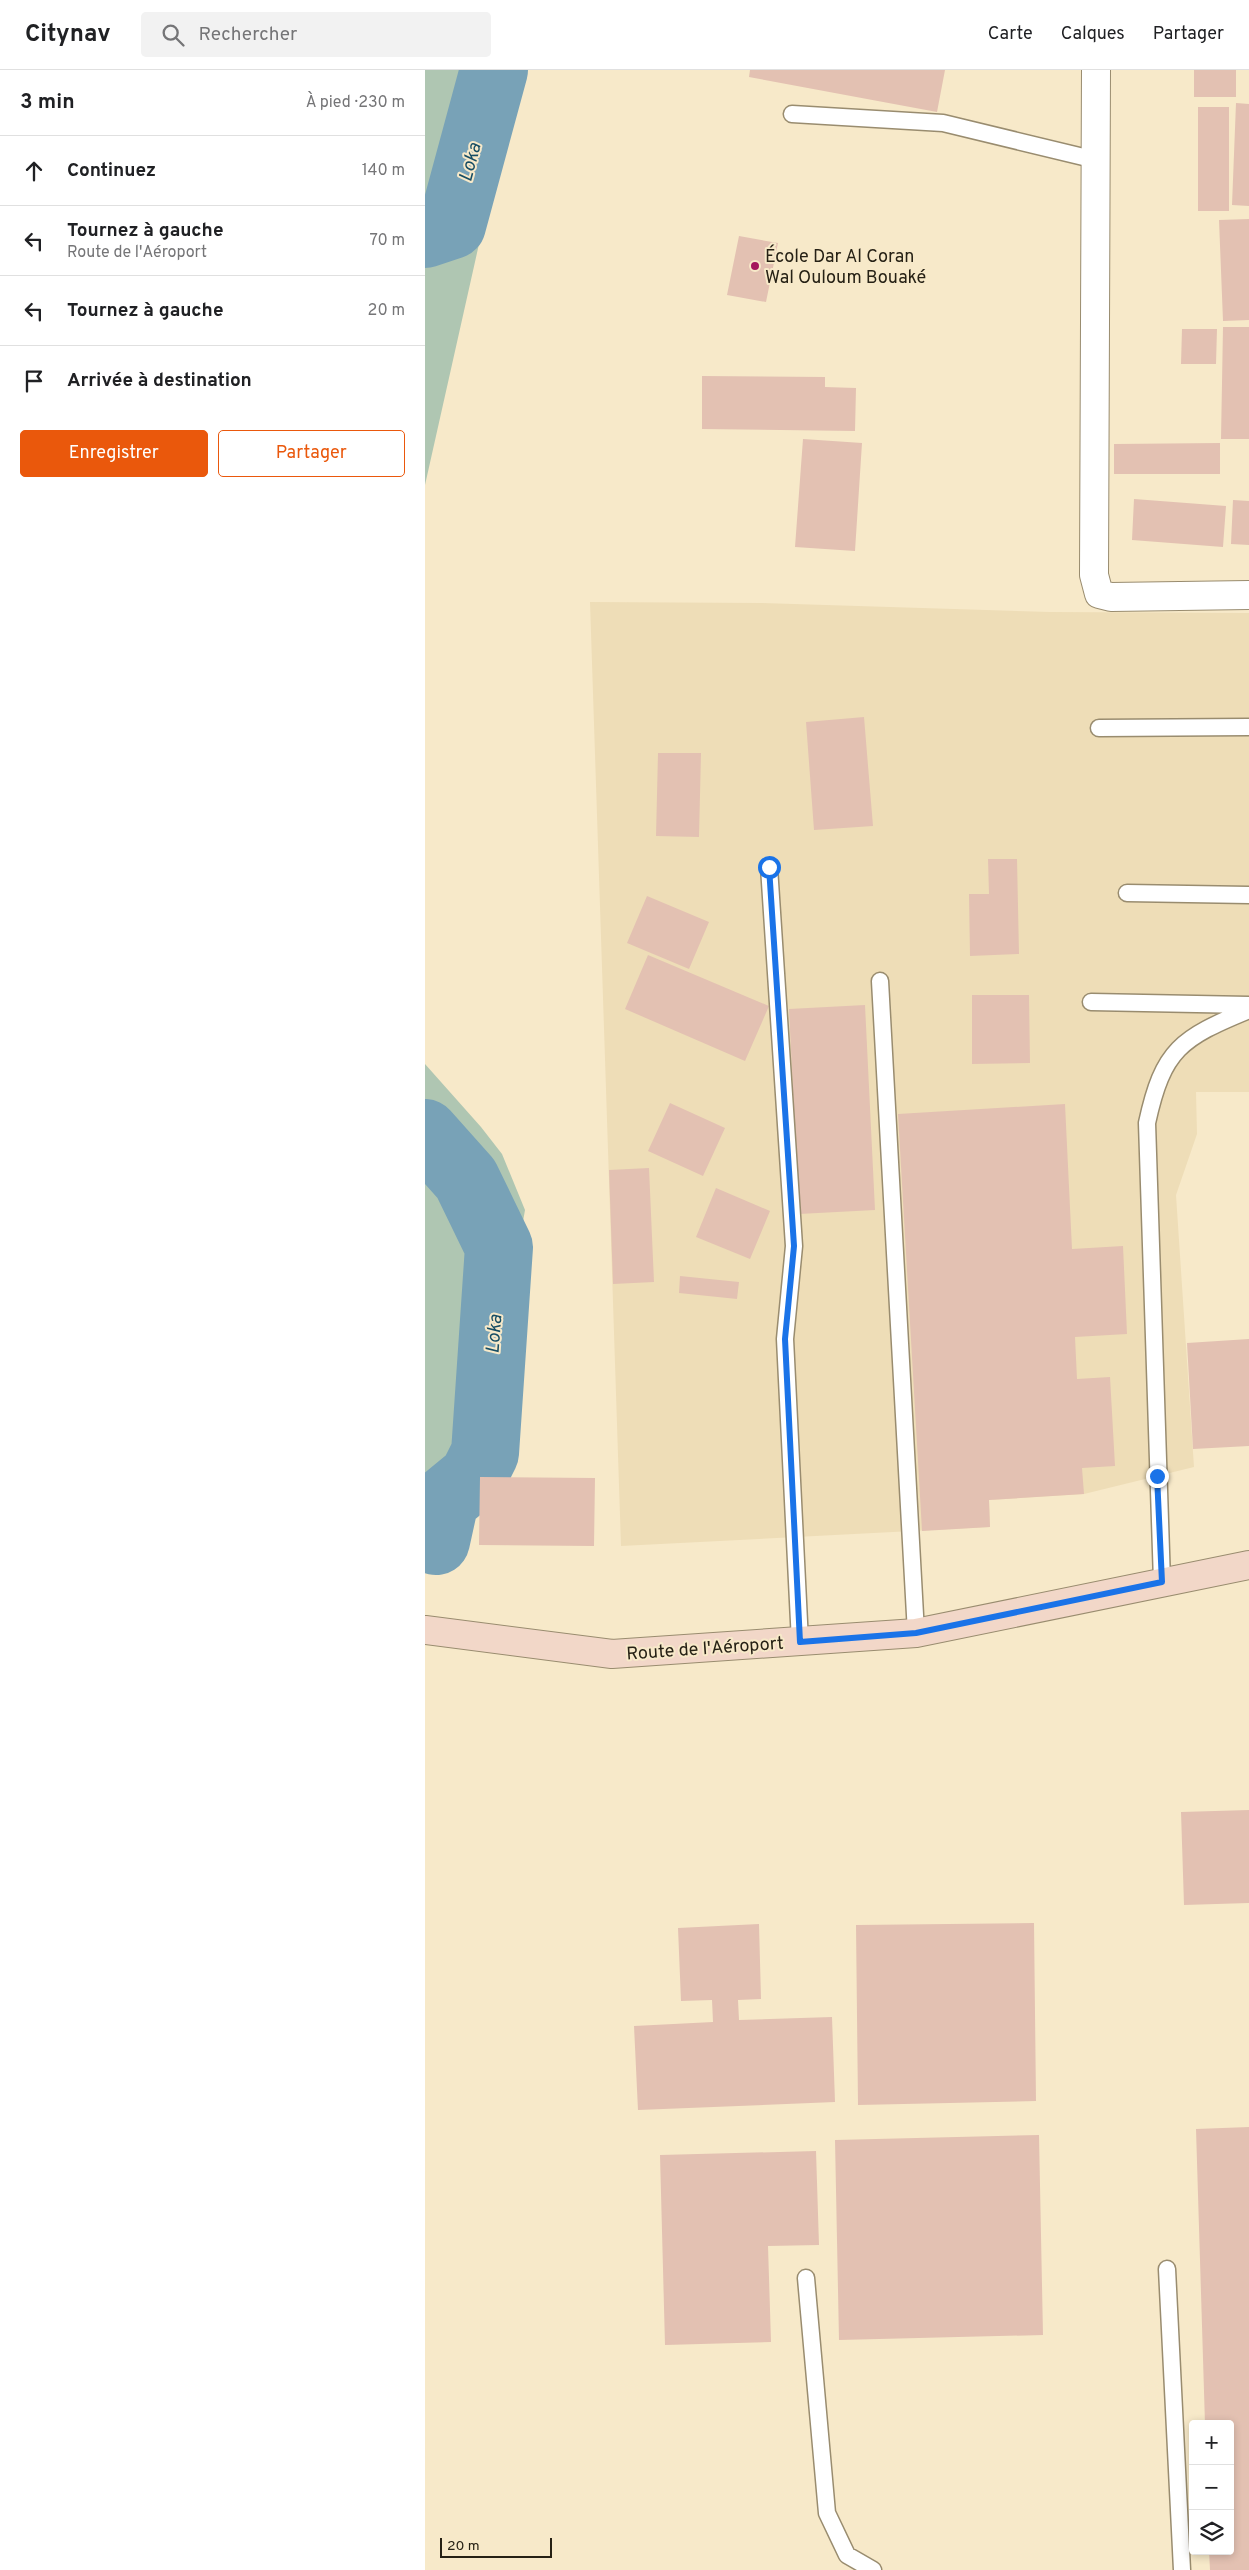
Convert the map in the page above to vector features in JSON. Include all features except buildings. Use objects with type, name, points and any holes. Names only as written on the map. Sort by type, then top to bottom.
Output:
[{"type":"main road","name":"Route de l'Aéroport","points":[[425,1630],[612,1654],[916,1633],[1249,1565]]},
{"type":"street","points":[[1097,70],[1094,575],[1099,594],[1111,597],[1249,595]]},
{"type":"lane","points":[[792,114],[943,123],[1096,160]]},
{"type":"lane","points":[[1099,728],[1249,726]]},
{"type":"lane","points":[[769,867],[794,1246],[785,1339],[800,1642]]},
{"type":"lane","points":[[1127,893],[1249,896]]},
{"type":"lane","points":[[880,982],[916,1633]]},
{"type":"lane","points":[[1091,1002],[1249,1005]]},
{"type":"lane","points":[[1162,1582],[1147,1123],[1155,1087],[1173,1053],[1205,1028],[1249,1010]]},
{"type":"lane","points":[[1167,2269],[1181,2570]]},
{"type":"lane","points":[[806,2278],[827,2513],[847,2555],[873,2570]]},
{"type":"shaded area","points":[[590,602],[761,603],[1050,612],[1249,613],[1249,1092],[1196,1092],[1197,1134],[1176,1195],[1194,1467],[1084,1494],[989,1500],[990,1527],[621,1546]]},
{"type":"green space","points":[[425,70],[518,70],[425,485]]},
{"type":"green space","points":[[425,1064],[481,1127],[502,1154],[525,1210],[466,1546],[425,1542]]},
{"type":"waterway","name":"Loka","points":[[425,234],[452,225],[494,70]]},
{"type":"waterway","name":"Loka","points":[[425,1133],[466,1179],[499,1247],[485,1453],[473,1477],[445,1500],[436,1541]]},
{"type":"place","name":"École Dar Al Coran Wal Ouloum Bouaké","points":[[755,266]]},
{"type":"route","points":[[769,867],[794,1246],[785,1339],[800,1642],[916,1633],[1162,1582],[1157,1476]]}]
